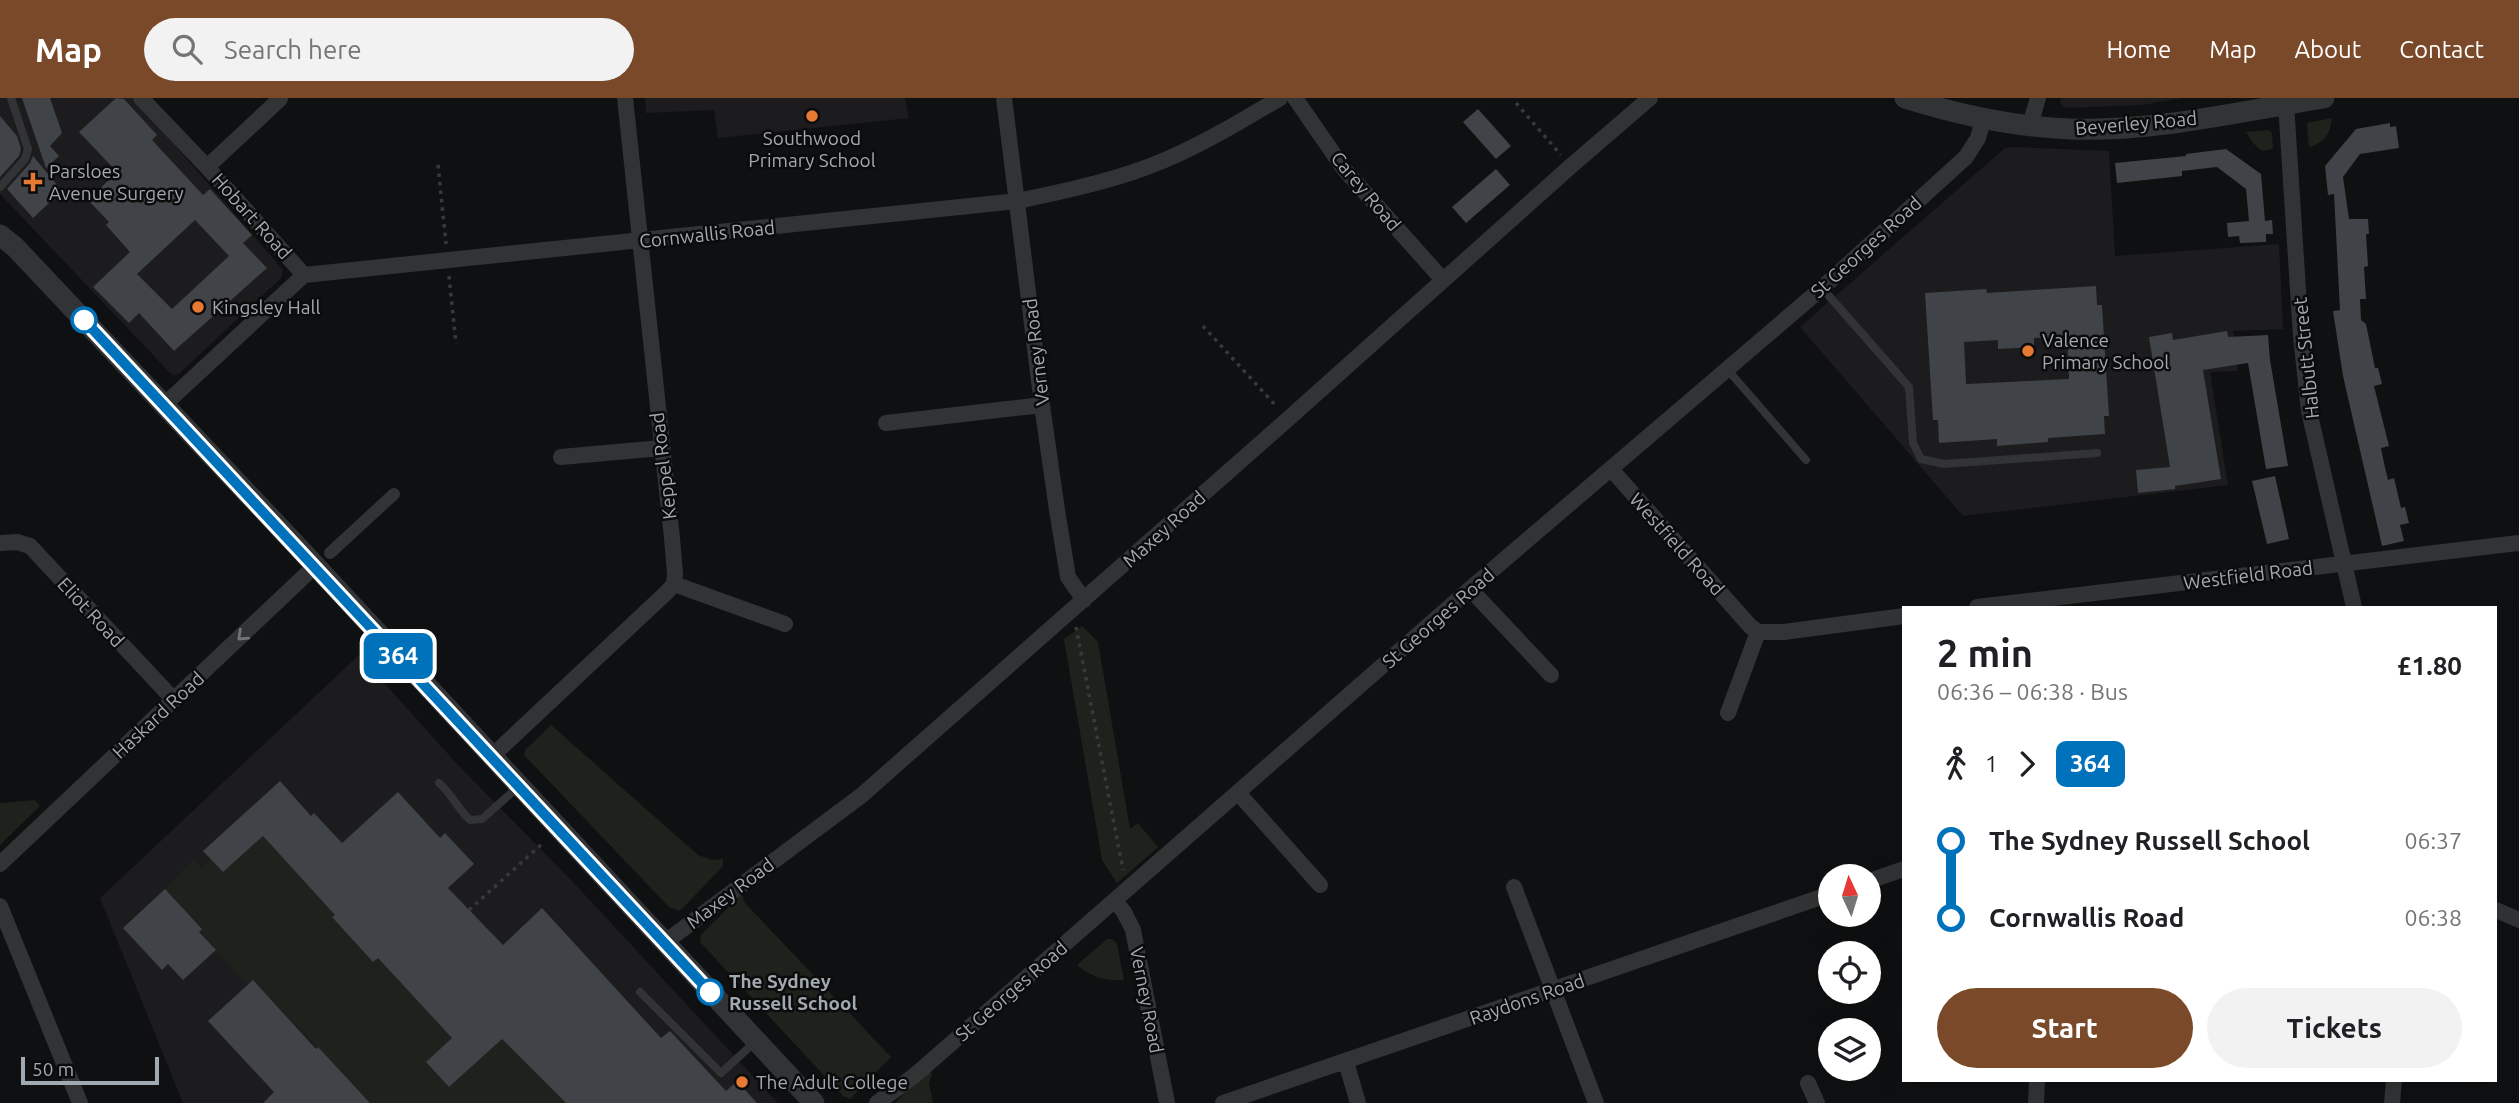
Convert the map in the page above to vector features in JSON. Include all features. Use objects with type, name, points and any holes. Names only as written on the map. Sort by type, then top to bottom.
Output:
[{"type":"street","name":"Hobart Road","points":[[141,98],[304,275]]},
{"type":"street","name":"Keppel Road","points":[[625,98],[672,537],[674,584]]},
{"type":"street","name":"Verney Road","points":[[1004,98],[1042,405],[1068,577],[1084,600]]},
{"type":"street","name":"Cornwallis Road","points":[[304,275],[1018,201],[1085,187],[1166,159],[1280,98]]},
{"type":"street","name":"Carey Road","points":[[1295,98],[1344,169],[1443,279]]},
{"type":"street","name":"Maxey Road","points":[[664,943],[862,795],[1650,98]]},
{"type":"street","name":"Beverley Road","points":[[1905,98],[1983,120],[2035,127],[2116,128],[2168,123],[2324,98]]},
{"type":"street","points":[[2035,127],[2033,115],[2038,98]]},
{"type":"street","points":[[207,167],[280,99]]},
{"type":"street","name":"Halbutt Street","points":[[2286,104],[2301,336],[2309,411],[2354,606]]},
{"type":"street","name":"St Georges Road","points":[[877,1103],[914,1076],[1239,794],[1469,589],[1822,288],[1966,157],[1978,138],[1983,120]]},
{"type":"street","points":[[0,235],[15,247],[164,405],[322,559],[384,642],[814,1103]]},
{"type":"street","points":[[164,405],[304,275]]},
{"type":"street","points":[[886,423],[1042,405]]},
{"type":"street","points":[[561,457],[661,449]]},
{"type":"street","name":"Westfield Road","points":[[1611,469],[1758,632]]},
{"type":"street","points":[[322,559],[394,494]]},
{"type":"street","name":"Eliot Road","points":[[0,543],[17,542],[30,546],[174,699]]},
{"type":"street","name":"Westfield Road","points":[[1985,606],[2519,543]]},
{"type":"street","name":"Haskard Road","points":[[0,864],[322,559]]},
{"type":"street","points":[[491,757],[674,584],[785,624]]},
{"type":"street","points":[[1469,589],[1550,674]]},
{"type":"street","points":[[1728,713],[1758,632],[1784,632],[1902,616]]},
{"type":"street","points":[[1239,794],[1320,885]]},
{"type":"street","points":[[1881,877],[1902,870]]},
{"type":"street","points":[[1514,887],[1596,1103]]},
{"type":"street","name":"Raydons Road","points":[[1223,1103],[1818,898]]},
{"type":"street","name":"Verney Road","points":[[1115,901],[1133,930],[1167,1103]]},
{"type":"street","points":[[0,906],[80,1103]]},
{"type":"street","points":[[2497,909],[2519,920]]},
{"type":"street","points":[[1346,1062],[1358,1103]]},
{"type":"street","points":[[2036,1103],[2037,1082]]},
{"type":"street","points":[[2392,1103],[2394,1082]]},
{"type":"street","points":[[1808,1083],[1816,1103]]},
{"type":"lane","points":[[0,187],[24,159],[28,149],[11,98]]},
{"type":"lane","points":[[1822,288],[1909,387],[1913,443],[1921,459],[1944,464],[2097,453]]},
{"type":"lane","points":[[1727,369],[1807,460]]},
{"type":"lane","points":[[365,660],[384,642]]},
{"type":"lane","points":[[439,783],[452,794],[470,820],[482,819],[518,787]]},
{"type":"lane","points":[[640,992],[721,1073],[756,1041]]},
{"type":"path","points":[[1516,103],[1571,166]]},
{"type":"path","points":[[1203,326],[1288,419]]},
{"type":"path","points":[[1075,624],[1126,881],[1110,896],[1115,901]]},
{"type":"path","points":[[469,910],[543,843]]},
{"type":"shaded area","points":[[0,98],[134,98],[283,270],[281,278],[179,374],[173,376],[0,194]]},
{"type":"shaded area","name":"Southwood Primary School","points":[[645,98],[905,98],[909,118],[718,138],[714,110],[646,113]]},
{"type":"shaded area","points":[[2061,98],[2183,98],[2142,105],[2066,108],[2060,103]]},
{"type":"shaded area","points":[[2332,118],[2325,137],[2309,147],[2307,123]]},
{"type":"shaded area","points":[[2269,130],[2272,133],[2273,149],[2262,151],[2246,132]]},
{"type":"shaded area","name":"Valence Primary School","points":[[2005,148],[2109,151],[2115,256],[2279,244],[2283,329],[2233,331],[2238,371],[2210,372],[2228,485],[1963,516],[1800,327]]},
{"type":"shaded area","points":[[1082,626],[1098,642],[1130,829],[1138,823],[1158,847],[1117,883],[1102,860],[1064,639]]},
{"type":"shaded area","name":"The Sydney Russell School","points":[[359,655],[458,765],[573,882],[778,1103],[183,1103],[100,898]]},
{"type":"shaded area","points":[[551,725],[698,855],[712,860],[723,859],[723,866],[680,911],[669,907],[524,755],[525,750]]},
{"type":"shaded area","points":[[35,800],[40,806],[0,845],[0,803]]},
{"type":"shaded area","points":[[263,836],[335,915],[333,918],[373,962],[378,958],[452,1038],[426,1062],[449,1087],[502,1039],[566,1103],[370,1103],[253,980],[248,985],[199,932],[202,928],[165,889],[193,860],[201,868],[211,859],[223,872]]},
{"type":"shaded area","points":[[742,894],[744,902],[891,1057],[850,1099],[843,1096],[700,942],[701,935]]},
{"type":"shaded area","points":[[1107,939],[1112,939],[1117,944],[1124,980],[1099,977],[1077,965]]},
{"type":"shaded area","points":[[928,1070],[932,1074],[929,1083],[933,1103],[895,1103]]},
{"type":"building","points":[[22,98],[50,98],[62,133],[50,146],[59,156],[46,168]]},
{"type":"building","points":[[116,98],[124,99],[157,135],[152,140],[203,195],[210,189],[252,235],[243,243],[267,268],[174,351],[139,313],[129,323],[93,287],[130,252],[106,225],[109,222],[88,200],[117,172],[79,132]],"holes":[[[195,220],[229,256],[172,309],[137,274]]]},
{"type":"building","points":[[1478,109],[1511,146],[1496,159],[1463,122]]},
{"type":"building","points":[[0,116],[17,136],[21,149],[19,156],[0,177]]},
{"type":"building","points":[[2390,123],[2390,127],[2396,126],[2399,148],[2360,154],[2343,177],[2349,219],[2368,219],[2368,266],[2364,267],[2366,299],[2360,299],[2361,320],[2366,324],[2375,368],[2378,368],[2382,384],[2374,386],[2389,446],[2381,448],[2388,480],[2394,478],[2401,508],[2405,507],[2409,523],[2400,525],[2404,541],[2382,546],[2343,376],[2333,311],[2340,310],[2334,194],[2328,195],[2325,166],[2356,129]]},
{"type":"building","points":[[2226,149],[2261,174],[2265,221],[2272,220],[2273,234],[2266,234],[2266,242],[2240,243],[2239,236],[2228,237],[2227,223],[2249,221],[2246,189],[2217,167],[2182,171],[2182,176],[2117,183],[2115,163]]},
{"type":"building","name":"Parsloes Avenue Surgery","points":[[33,156],[62,191],[33,218],[7,189]]},
{"type":"building","points":[[1496,169],[1510,185],[1466,223],[1452,207]]},
{"type":"building","points":[[2096,286],[2097,305],[2102,305],[2109,416],[2104,416],[2105,434],[2048,438],[2048,442],[1997,446],[1997,439],[1939,443],[1938,420],[1933,420],[1925,293],[1986,289],[1987,293]],"holes":[[[2067,336],[2069,379],[1966,384],[1964,342],[1998,340],[1998,349],[2034,347],[2034,338]]]},
{"type":"building","points":[[2227,331],[2228,337],[2268,335],[2288,466],[2266,469],[2248,363],[2203,370],[2221,479],[2175,486],[2175,489],[2138,493],[2136,470],[2170,467],[2149,337],[2172,333],[2173,340]]},
{"type":"building","points":[[2275,476],[2289,539],[2267,544],[2252,481]]},
{"type":"building","points":[[280,781],[311,816],[314,813],[342,843],[398,792],[440,838],[445,833],[474,864],[448,888],[503,945],[542,908],[661,1038],[670,1031],[726,1091],[737,1081],[757,1103],[566,1103],[502,1039],[449,1087],[426,1062],[452,1038],[378,958],[373,962],[332,917],[335,915],[263,836],[223,872],[203,851]]},
{"type":"building","points":[[165,889],[202,929],[199,932],[216,950],[183,980],[168,964],[162,970],[123,928]]},
{"type":"building","points":[[253,980],[370,1103],[263,1103],[274,1092],[208,1021]]},
{"type":"bus line","name":"364","points":[[84,320],[710,992]]},
{"type":"place","name":"Southwood Primary School","points":[[812,116]]},
{"type":"place","name":"Parsloes Avenue Surgery","points":[[33,182]]},
{"type":"place","name":"Kingsley Hall","points":[[198,307]]},
{"type":"place","name":"Valence Primary School","points":[[2028,351]]},
{"type":"place","name":"The Sydney Russell School","points":[[710,992]]},
{"type":"place","name":"The Adult College","points":[[742,1082]]}]
